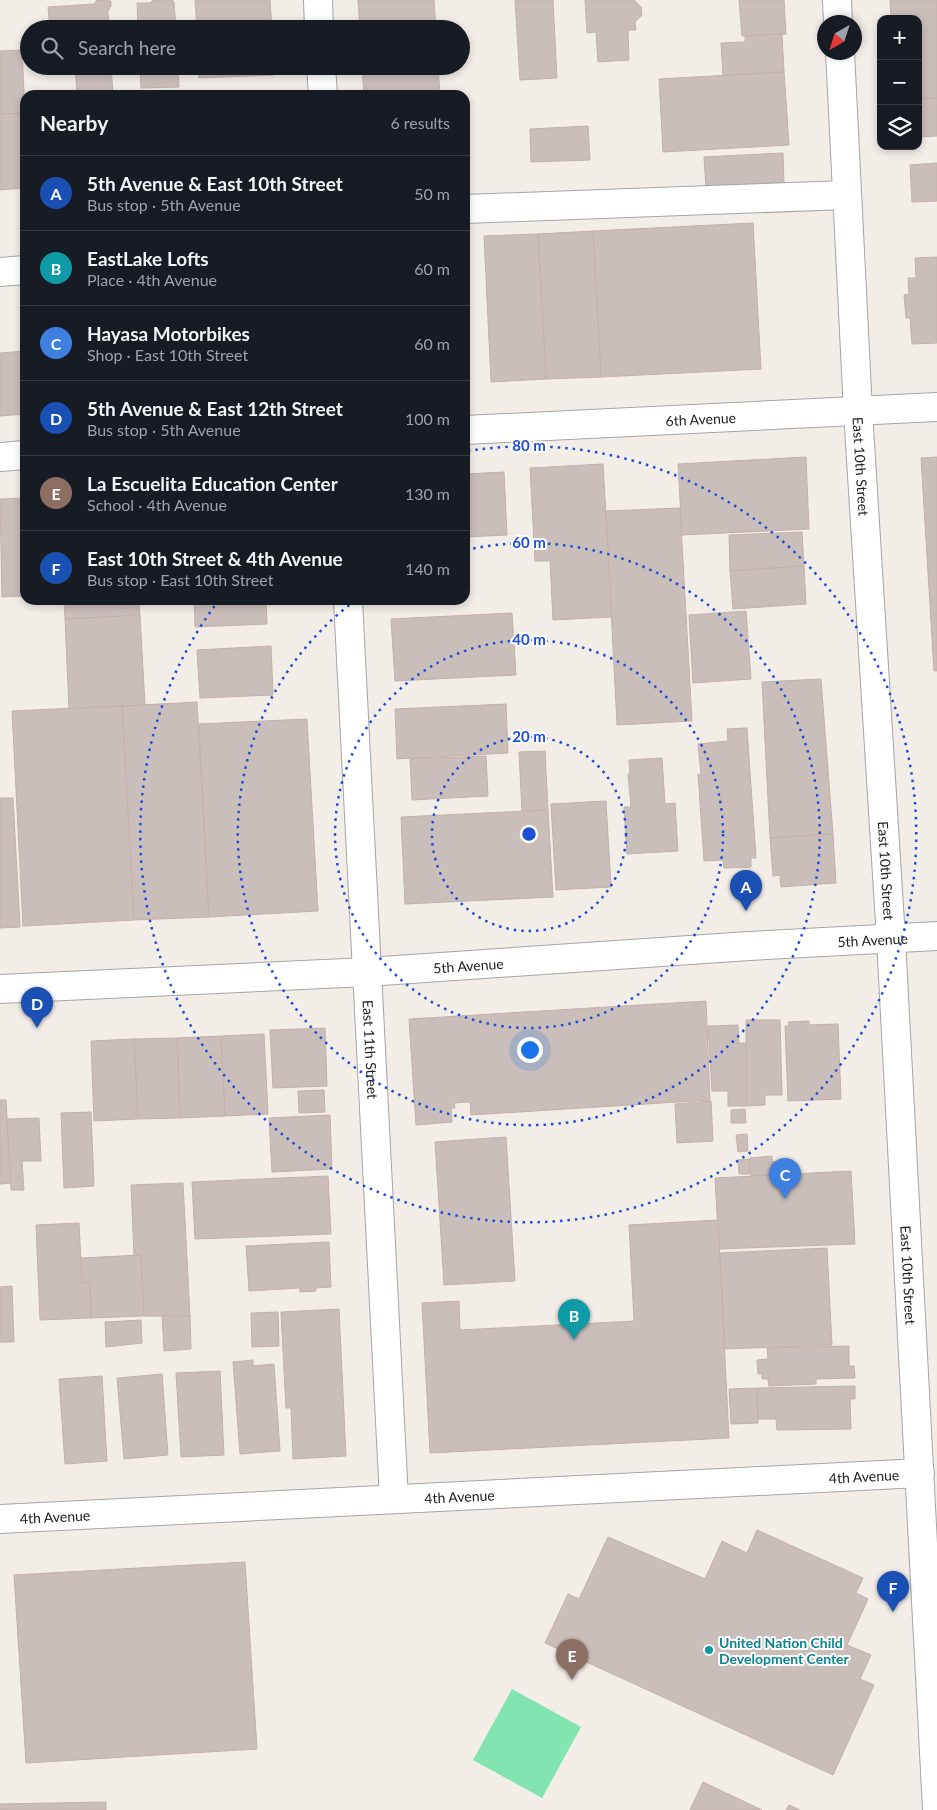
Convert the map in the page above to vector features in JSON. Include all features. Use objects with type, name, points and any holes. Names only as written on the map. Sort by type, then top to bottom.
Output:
[{"type":"street","points":[[318,0],[319,20]]},
{"type":"street","points":[[837,0],[838,15]]},
{"type":"street","name":"East 10th Street","points":[[840,60],[858,411],[891,939],[937,1809]]},
{"type":"street","points":[[322,75],[323,90]]},
{"type":"street","points":[[470,209],[847,195]]},
{"type":"street","points":[[0,272],[20,270]]},
{"type":"street","name":"6th Avenue","points":[[470,430],[937,407]]},
{"type":"street","points":[[0,457],[20,455]]},
{"type":"street","name":"East 11th Street","points":[[348,605],[394,1499]]},
{"type":"street","name":"5th Avenue","points":[[0,989],[367,972],[749,946],[937,936]]},
{"type":"street","name":"4th Avenue","points":[[0,1519],[920,1473]]},
{"type":"green space","points":[[512,1689],[581,1727],[542,1798],[473,1760]]},
{"type":"building","points":[[97,0],[111,1],[108,11],[108,20],[49,20],[48,7],[94,4]]},
{"type":"building","points":[[153,0],[172,0],[174,2],[175,20],[138,20],[137,3],[150,3]]},
{"type":"building","points":[[195,0],[270,0],[271,20],[196,20]]},
{"type":"building","points":[[358,0],[434,0],[435,20],[359,20]]},
{"type":"building","points":[[515,0],[553,0],[557,78],[520,80]]},
{"type":"building","points":[[585,0],[634,0],[641,7],[642,15],[635,22],[636,30],[628,30],[629,60],[598,62],[596,32],[587,33]]},
{"type":"building","points":[[739,0],[784,0],[786,34],[742,36]]},
{"type":"building","points":[[890,0],[937,0],[937,98],[922,99],[922,15],[891,15]]},
{"type":"building","points":[[782,34],[784,72],[723,75],[721,43],[745,42],[745,36]]},
{"type":"building","points":[[20,50],[20,75],[23,75],[24,90],[20,90],[20,113],[0,114],[0,51]]},
{"type":"building","points":[[784,72],[789,145],[663,152],[659,79]]},
{"type":"building","points":[[76,75],[112,75],[113,90],[77,90]]},
{"type":"building","points":[[140,75],[178,75],[179,87],[141,88]]},
{"type":"building","points":[[199,75],[274,75],[199,78]]},
{"type":"building","points":[[363,75],[439,75],[440,90],[364,90]]},
{"type":"building","points":[[937,98],[937,136],[922,137],[922,99]]},
{"type":"building","points":[[20,113],[20,188],[0,190],[0,114]]},
{"type":"building","points":[[588,126],[590,160],[531,162],[530,129]]},
{"type":"building","points":[[783,153],[784,185],[706,189],[704,157]]},
{"type":"building","points":[[937,163],[937,201],[912,202],[910,165]]},
{"type":"building","points":[[753,223],[761,369],[601,377],[593,231]]},
{"type":"building","points":[[593,231],[601,377],[546,379],[538,234]]},
{"type":"building","points":[[538,234],[546,379],[491,382],[484,236]]},
{"type":"building","points":[[937,257],[937,343],[912,344],[910,318],[906,318],[904,295],[909,294],[908,278],[916,278],[915,258]]},
{"type":"building","points":[[20,351],[20,414],[0,416],[0,353]]},
{"type":"building","points":[[806,457],[809,529],[682,535],[678,464]]},
{"type":"building","points":[[937,457],[937,671],[934,671],[921,458]]},
{"type":"building","points":[[603,464],[612,617],[553,620],[550,561],[535,561],[530,468]]},
{"type":"building","points":[[504,472],[507,535],[470,537],[470,474]]},
{"type":"building","points":[[20,498],[20,596],[2,597],[0,499]]},
{"type":"building","points":[[680,508],[692,721],[617,725],[606,511]]},
{"type":"building","points":[[802,532],[804,566],[730,571],[729,535]]},
{"type":"building","points":[[804,566],[806,604],[733,609],[730,571]]},
{"type":"building","points":[[64,605],[139,605],[140,615],[65,619]]},
{"type":"building","points":[[194,605],[266,605],[267,624],[195,627]]},
{"type":"building","points":[[746,611],[751,679],[693,683],[689,615]]},
{"type":"building","points":[[512,613],[516,675],[395,681],[391,619]]},
{"type":"building","points":[[140,615],[145,705],[69,709],[65,619]]},
{"type":"building","points":[[271,646],[273,695],[200,698],[197,650]]},
{"type":"building","points":[[821,679],[833,834],[770,838],[762,682]]},
{"type":"building","points":[[197,702],[209,917],[134,920],[122,706]]},
{"type":"building","points":[[506,704],[508,753],[397,759],[395,709]]},
{"type":"building","points":[[122,706],[134,920],[23,926],[12,711]]},
{"type":"building","points":[[307,719],[318,911],[209,917],[199,724]]},
{"type":"building","points":[[747,728],[756,858],[751,858],[751,867],[724,868],[723,860],[704,861],[698,774],[701,775],[698,744],[728,741],[727,729]]},
{"type":"building","points":[[545,751],[548,810],[522,811],[519,752]]},
{"type":"building","points":[[486,756],[488,796],[412,800],[410,759]]},
{"type":"building","points":[[662,758],[665,804],[675,803],[678,851],[627,854],[624,807],[631,807],[628,774],[630,774],[629,760]]},
{"type":"building","points":[[0,798],[13,798],[20,927],[0,928]]},
{"type":"building","points":[[606,801],[611,887],[556,890],[551,804]]},
{"type":"building","points":[[548,810],[553,897],[405,904],[401,817]]},
{"type":"building","points":[[833,834],[836,883],[781,887],[780,875],[773,876],[770,838]]},
{"type":"building","points":[[706,1001],[710,1100],[471,1115],[470,1102],[454,1103],[455,1108],[451,1108],[452,1122],[416,1125],[409,1019]]},
{"type":"building","points":[[746,1020],[780,1020],[782,1095],[765,1095],[765,1105],[746,1106]]},
{"type":"building","points":[[809,1021],[809,1025],[838,1024],[841,1099],[788,1101],[785,1026],[789,1026],[788,1022]]},
{"type":"building","points":[[738,1025],[739,1043],[746,1043],[746,1106],[728,1106],[728,1091],[712,1091],[708,1026]]},
{"type":"building","points":[[325,1028],[327,1086],[273,1088],[270,1030]]},
{"type":"building","points":[[264,1034],[268,1114],[225,1116],[221,1036]]},
{"type":"building","points":[[221,1036],[225,1116],[180,1118],[177,1038]]},
{"type":"building","points":[[177,1038],[180,1118],[138,1119],[134,1039]]},
{"type":"building","points":[[134,1039],[138,1119],[94,1121],[91,1041]]},
{"type":"building","points":[[324,1090],[325,1112],[299,1113],[298,1091]]},
{"type":"building","points":[[0,1100],[6,1100],[11,1183],[0,1184]]},
{"type":"building","points":[[711,1101],[713,1141],[677,1143],[675,1104]]},
{"type":"building","points":[[745,1109],[746,1123],[731,1123],[731,1110]]},
{"type":"building","points":[[91,1112],[94,1186],[64,1188],[61,1113]]},
{"type":"building","points":[[330,1115],[332,1169],[272,1172],[269,1118]]},
{"type":"building","points":[[39,1118],[41,1161],[22,1161],[24,1190],[11,1190],[7,1119]]},
{"type":"building","points":[[747,1134],[748,1151],[738,1152],[736,1135]]},
{"type":"building","points":[[506,1137],[515,1281],[444,1285],[435,1142]]},
{"type":"building","points":[[772,1156],[773,1175],[751,1176],[750,1158]]},
{"type":"building","points":[[749,1159],[750,1174],[739,1174],[738,1160]]},
{"type":"building","points":[[785,1161],[785,1174],[773,1175],[772,1162]]},
{"type":"building","points":[[851,1171],[855,1244],[719,1249],[715,1178]]},
{"type":"building","points":[[328,1176],[331,1234],[195,1239],[192,1182]]},
{"type":"building","points":[[183,1183],[190,1316],[144,1316],[141,1255],[134,1255],[131,1185]]},
{"type":"building","points":[[718,1220],[729,1438],[430,1453],[422,1303],[459,1301],[460,1330],[634,1321],[629,1225]]},
{"type":"building","points":[[79,1223],[82,1283],[90,1282],[91,1318],[40,1320],[36,1225]]},
{"type":"building","points":[[329,1242],[331,1287],[316,1288],[316,1291],[300,1292],[300,1288],[249,1291],[246,1246]]},
{"type":"building","points":[[827,1248],[832,1345],[725,1349],[720,1253]]},
{"type":"building","points":[[141,1255],[144,1316],[91,1318],[90,1282],[82,1283],[81,1258]]},
{"type":"building","points":[[12,1286],[14,1342],[0,1342],[0,1287]]},
{"type":"building","points":[[339,1309],[346,1456],[293,1459],[291,1408],[286,1408],[281,1312]]},
{"type":"building","points":[[278,1312],[279,1346],[252,1347],[251,1313]]},
{"type":"building","points":[[162,1316],[190,1316],[191,1349],[164,1351]]},
{"type":"building","points":[[141,1320],[142,1343],[106,1347],[105,1322]]},
{"type":"building","points":[[849,1346],[849,1366],[854,1366],[855,1378],[816,1379],[816,1384],[769,1386],[768,1379],[762,1379],[762,1374],[758,1374],[757,1360],[768,1359],[767,1348]]},
{"type":"building","points":[[253,1360],[253,1366],[274,1364],[280,1451],[240,1454],[233,1362]]},
{"type":"building","points":[[220,1371],[224,1455],[181,1457],[176,1373]]},
{"type":"building","points":[[162,1374],[168,1455],[124,1459],[117,1378]]},
{"type":"building","points":[[102,1376],[107,1461],[65,1464],[59,1379]]},
{"type":"building","points":[[855,1386],[855,1399],[850,1399],[851,1429],[777,1430],[776,1419],[758,1419],[757,1388]]},
{"type":"building","points":[[757,1388],[758,1423],[731,1424],[729,1389]]},
{"type":"building","name":"United Nation Child Development Center","points":[[757,1530],[863,1578],[856,1593],[868,1599],[847,1645],[871,1655],[860,1679],[874,1685],[833,1775],[545,1643],[568,1594],[579,1599],[608,1537],[705,1579],[722,1541],[747,1553]]},
{"type":"building","points":[[245,1562],[257,1749],[26,1763],[14,1575]]},
{"type":"building","points":[[703,1782],[762,1810],[690,1810]]},
{"type":"building","points":[[106,1802],[106,1810],[0,1810],[0,1804]]},
{"type":"building","points":[[789,1805],[800,1810],[786,1810]]},
{"type":"place","name":"5th Avenue & East 10th Street","points":[[746,911]]},
{"type":"place","name":"5th Avenue & East 12th Street","points":[[37,1028]]},
{"type":"place","name":"Hayasa Motorbikes","points":[[785,1199]]},
{"type":"place","name":"EastLake Lofts","points":[[574,1340]]},
{"type":"place","name":"East 10th Street & 4th Avenue","points":[[893,1612]]},
{"type":"place","name":"United Nation Child Development Center","points":[[709,1650]]},
{"type":"place","name":"La Escuelita Education Center","points":[[572,1680]]}]
